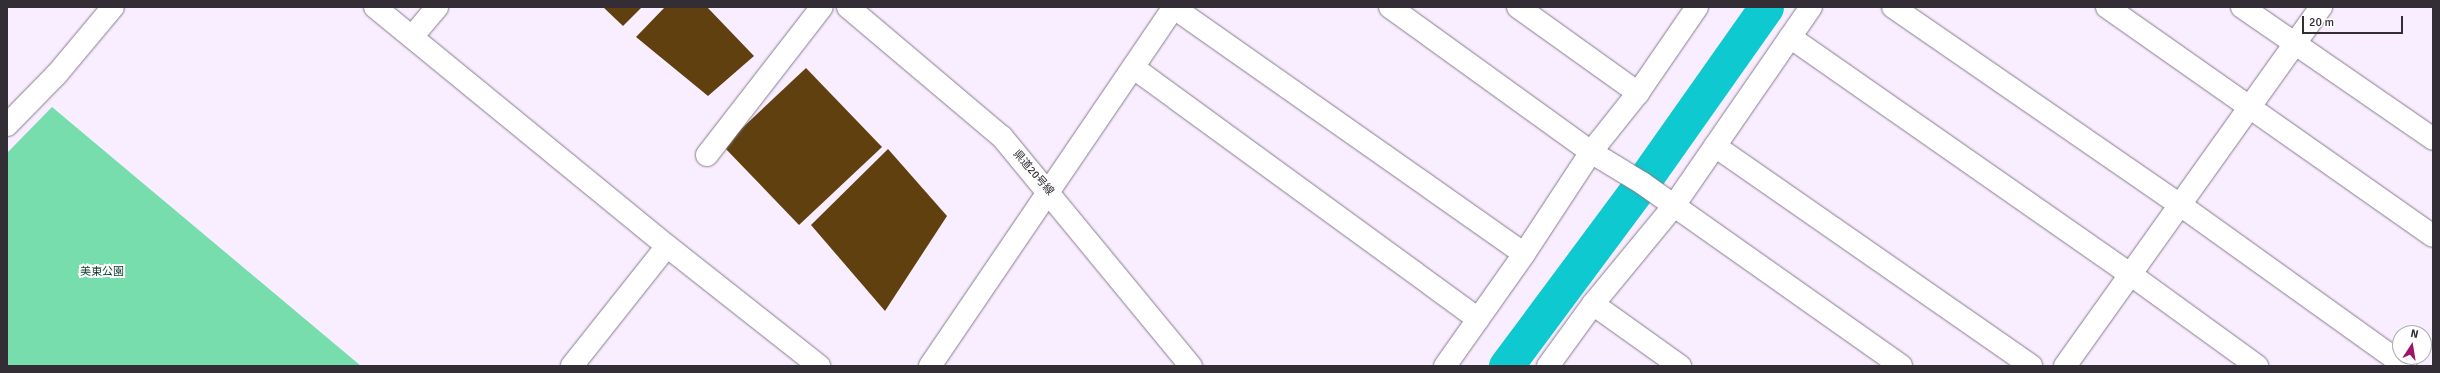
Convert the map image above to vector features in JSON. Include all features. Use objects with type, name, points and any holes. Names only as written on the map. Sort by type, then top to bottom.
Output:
[{"type":"street","points":[[7,125],[57,74],[113,7]]},
{"type":"street","points":[[375,7],[667,246],[819,366]]},
{"type":"street","points":[[412,36],[437,7]]},
{"type":"street","points":[[707,154],[822,7]]},
{"type":"street","name":"県道20号線","points":[[848,7],[1002,137],[1049,191],[1191,366]]},
{"type":"street","points":[[930,366],[1134,68],[1173,7],[1524,254]]},
{"type":"street","points":[[1390,7],[1591,152],[1642,183],[1672,207],[1901,366]]},
{"type":"street","points":[[1518,7],[1638,93]]},
{"type":"street","points":[[1445,366],[1524,254],[1591,152],[1638,93],[1697,7]]},
{"type":"street","points":[[1548,366],[1593,304],[1672,207],[1811,7]]},
{"type":"street","points":[[1893,7],[2179,204],[2405,366]]},
{"type":"street","points":[[2107,7],[2433,236]]},
{"type":"street","points":[[2242,7],[2433,139]]},
{"type":"street","points":[[2065,366],[2179,204],[2321,7]]},
{"type":"street","points":[[1790,37],[2130,274],[2257,366]]},
{"type":"street","points":[[1134,68],[1478,319]]},
{"type":"street","points":[[1715,146],[2031,366]]},
{"type":"street","points":[[572,366],[667,246]]},
{"type":"street","points":[[1593,304],[1680,366]]},
{"type":"green space","name":"美東公園","points":[[52,107],[361,366],[7,366],[7,153]]},
{"type":"building","points":[[603,7],[642,7],[623,26]]},
{"type":"building","points":[[665,7],[707,7],[754,56],[708,96],[636,37]]},
{"type":"building","points":[[806,68],[882,147],[799,225],[723,146]]},
{"type":"building","points":[[888,149],[947,216],[885,311],[811,225]]},
{"type":"waterway","points":[[1506,366],[1642,183],[1766,7]]}]
